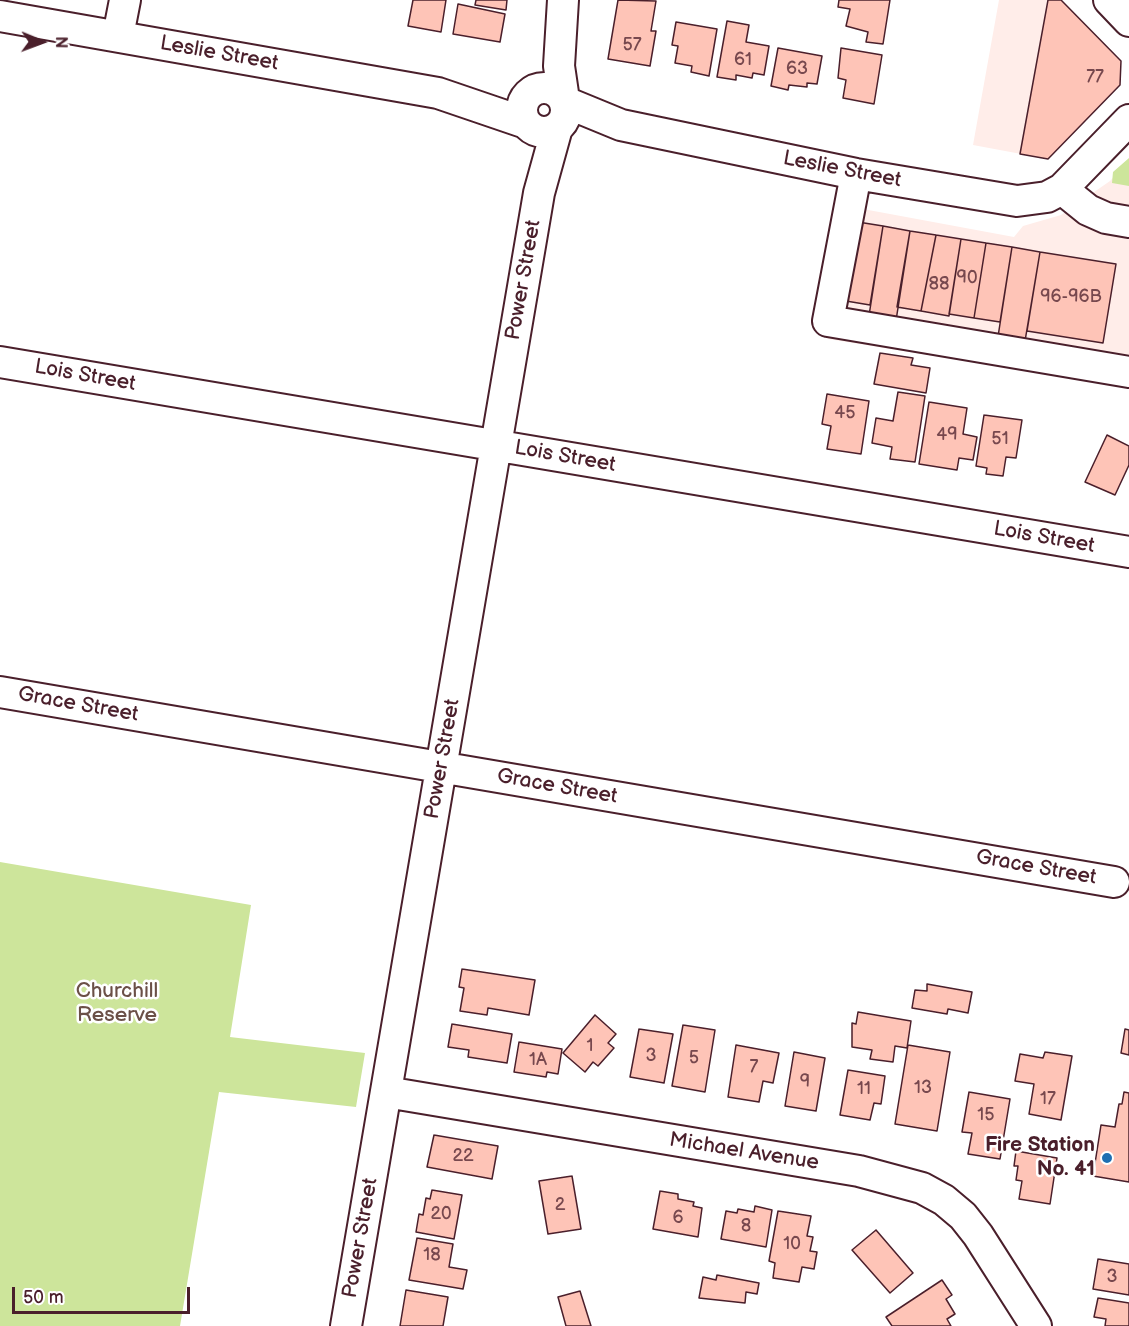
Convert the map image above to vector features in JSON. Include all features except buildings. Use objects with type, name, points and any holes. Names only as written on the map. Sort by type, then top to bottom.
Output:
[{"type":"street","points":[[118,36],[125,0]]},
{"type":"street","points":[[1109,0],[1129,21]]},
{"type":"street","name":"Power Street","points":[[550,117],[524,104],[532,92],[562,11]]},
{"type":"street","name":"Power Street","points":[[346,1326],[538,193],[534,139],[550,117],[559,66],[562,11]]},
{"type":"street","name":"Leslie Street","points":[[0,16],[438,93],[480,105],[550,117],[621,125],[856,174],[1017,201],[1047,197],[1062,189],[1129,120]]},
{"type":"street","name":"Leslie Street","points":[[438,93],[485,95],[532,92]]},
{"type":"street","points":[[856,174],[828,321],[1129,372]]},
{"type":"street","points":[[1062,189],[1081,206],[1097,215],[1129,222]]},
{"type":"street","name":"Lois Street","points":[[0,362],[1129,552]]},
{"type":"street","name":"Grace Street","points":[[0,692],[1114,882]]},
{"type":"street","name":"Michael Avenue","points":[[386,1092],[859,1171],[922,1188],[944,1200],[963,1216],[978,1235],[1036,1326]]},
{"type":"shaded area","points":[[999,0],[1061,0],[1121,61],[1120,85],[1048,159],[973,145]]},
{"type":"shaded area","points":[[1129,161],[1129,387],[828,339],[819,327],[836,204],[1014,237],[1023,226],[1061,215],[1110,181]]},
{"type":"green space","points":[[1129,158],[1129,186],[1112,183],[1113,172]]},
{"type":"green space","name":"Churchill Reserve","points":[[0,862],[251,905],[230,1037],[365,1053],[356,1107],[219,1092],[180,1326],[0,1326]]},
{"type":"place","name":"Fire Station No. 41","points":[[1107,1158]]}]
